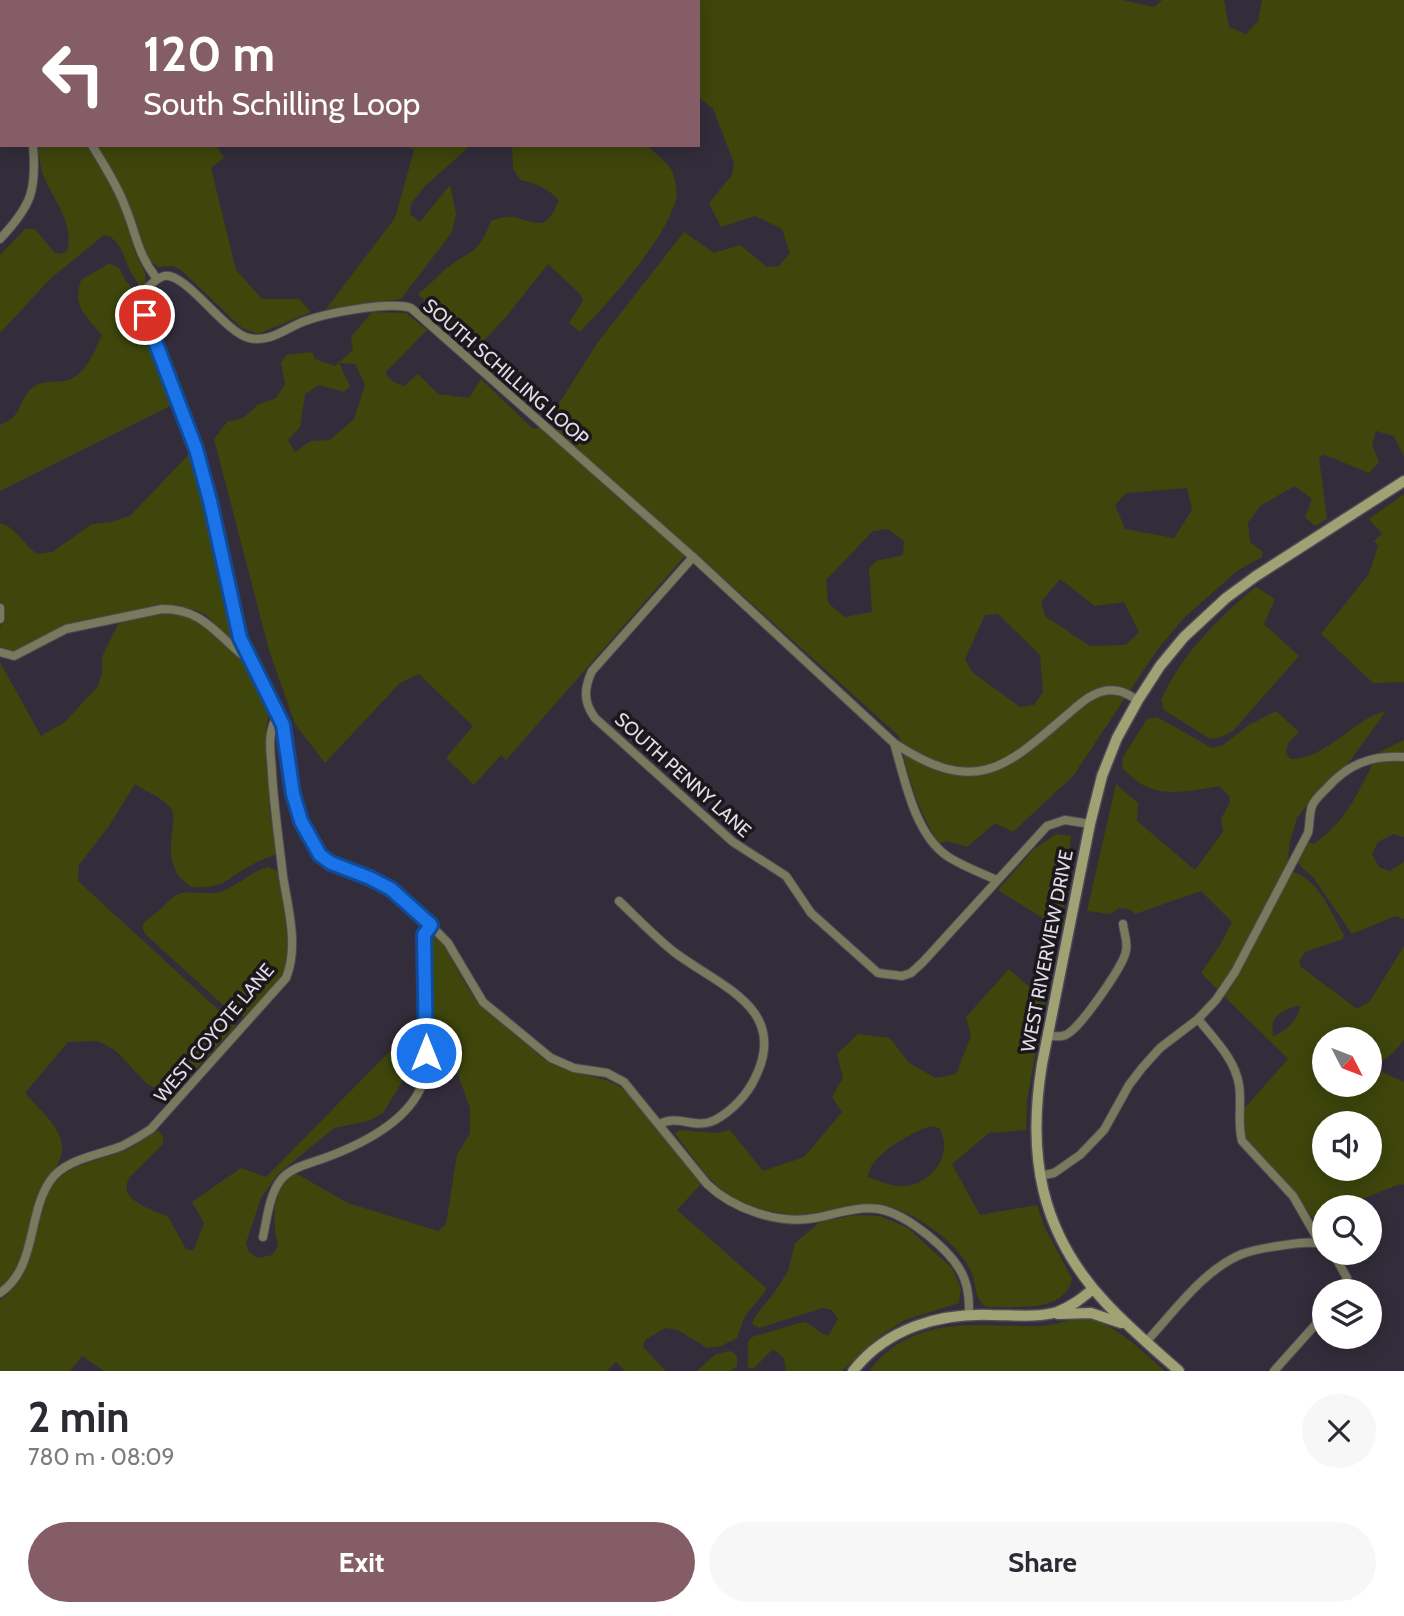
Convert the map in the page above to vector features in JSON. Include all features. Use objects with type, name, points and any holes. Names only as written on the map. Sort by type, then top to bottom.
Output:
[{"type":"street","points":[[0,239],[31,200],[34,182],[33,147]]},
{"type":"street","points":[[93,147],[123,200],[134,227],[140,255],[157,279],[146,289],[145,315],[196,449],[210,501],[234,618],[248,660],[278,715],[285,736],[293,794],[301,821],[320,855],[331,863],[391,889],[431,925],[455,953],[483,1002],[551,1058],[574,1068],[607,1073],[624,1082],[707,1184],[733,1204],[747,1210],[801,1220],[850,1210],[879,1209],[910,1223],[947,1252],[957,1264],[968,1291],[969,1315]]},
{"type":"street","name":"SOUTH SCHILLING LOOP","points":[[157,279],[172,276],[182,282],[246,338],[270,338],[302,322],[319,317],[376,307],[402,305],[411,308],[693,557],[894,743],[937,768],[985,770],[1013,759],[1080,703],[1097,693],[1118,691],[1138,700]]},
{"type":"street","name":"WEST RIVERVIEW DRIVE","points":[[1179,1371],[1093,1289],[1076,1265],[1053,1221],[1040,1176],[1035,1126],[1036,1101],[1090,824],[1117,737],[1138,700],[1184,637],[1226,598],[1268,568],[1404,481]]},
{"type":"street","name":"SOUTH PENNY LANE","points":[[693,557],[592,671],[586,684],[585,698],[588,709],[733,842],[786,876],[811,913],[878,973],[895,976],[911,972],[1047,826],[1065,820],[1090,824]]},
{"type":"street","points":[[0,608],[0,619]]},
{"type":"street","points":[[0,652],[13,656],[65,629],[173,609],[201,618],[248,660]]},
{"type":"street","name":"WEST COYOTE LANE","points":[[0,1293],[23,1265],[42,1196],[50,1180],[60,1170],[124,1145],[150,1129],[286,978],[292,942],[274,806],[270,739],[270,727],[278,715]]},
{"type":"street","points":[[894,743],[920,820],[936,847],[948,856],[997,880]]},
{"type":"street","points":[[1040,1176],[1054,1173],[1080,1155],[1104,1130],[1129,1085],[1142,1068],[1160,1048],[1198,1019],[1216,1000],[1236,972],[1308,833],[1314,802],[1352,765],[1372,758],[1404,757]]},
{"type":"street","points":[[619,901],[673,951],[726,986],[752,1009],[761,1021],[765,1037],[764,1055],[752,1085],[729,1111],[714,1121],[699,1125],[676,1119],[668,1119],[660,1124]]},
{"type":"street","points":[[1048,1036],[1061,1037],[1071,1032],[1100,995],[1125,955],[1127,945],[1123,924]]},
{"type":"street","points":[[263,1237],[271,1202],[281,1178],[295,1169],[360,1143],[389,1126],[422,1085],[426,1071],[427,1035],[424,935],[431,925]]},
{"type":"street","points":[[1198,1019],[1227,1055],[1236,1071],[1242,1141],[1293,1196],[1312,1226]]},
{"type":"street","points":[[1146,1342],[1202,1282],[1229,1260],[1244,1253],[1270,1247],[1312,1243]]},
{"type":"street","points":[[1038,1315],[1060,1311],[1093,1289]]},
{"type":"street","points":[[853,1371],[880,1344],[911,1327],[952,1316],[1091,1313],[1128,1325]]},
{"type":"street","points":[[1274,1371],[1312,1329]]},
{"type":"green space","points":[[700,0],[1122,0],[1154,7],[1162,0],[1224,0],[1229,27],[1246,34],[1258,21],[1262,0],[1404,0],[1404,457],[1394,436],[1376,431],[1372,445],[1379,462],[1369,473],[1325,455],[1319,457],[1327,519],[1315,526],[1305,517],[1312,499],[1295,486],[1260,506],[1248,523],[1250,542],[1263,552],[1262,557],[1238,570],[1184,618],[1157,650],[1073,776],[1013,832],[995,823],[967,847],[947,841],[939,844],[914,792],[899,736],[691,549],[506,760],[501,755],[474,785],[446,758],[473,726],[419,674],[400,683],[325,763],[295,724],[269,650],[214,439],[227,422],[243,418],[258,405],[276,398],[285,384],[281,363],[286,355],[312,352],[315,359],[335,366],[353,350],[351,337],[372,312],[406,313],[427,330],[385,373],[392,381],[404,386],[418,374],[438,394],[469,398],[481,379],[533,429],[554,424],[558,405],[598,342],[684,232],[714,253],[740,245],[767,267],[779,266],[790,253],[782,229],[755,216],[721,227],[709,203],[732,175],[734,163],[713,109],[700,99]],"holes":[[[339,363],[355,364],[365,385],[354,419],[330,440],[311,441],[295,452],[288,440],[300,427],[305,394],[319,385],[344,392],[350,386]],[[1187,488],[1192,510],[1174,538],[1125,529],[1115,505],[1126,493]],[[888,529],[904,541],[903,555],[876,561],[869,569],[872,612],[845,617],[828,603],[826,580],[873,531]],[[1060,579],[1095,606],[1124,602],[1139,632],[1126,645],[1090,646],[1045,616],[1041,602]],[[998,614],[1040,655],[1043,692],[1034,705],[1020,707],[972,672],[965,659],[985,615]]]},
{"type":"green space","points":[[38,147],[87,147],[121,201],[135,252],[145,273],[146,285],[144,293],[115,240],[104,235],[51,278],[0,333],[0,255],[25,229],[35,229],[54,252],[60,254],[67,251],[69,240],[65,219],[41,168]]},
{"type":"green space","points":[[98,147],[217,147],[224,158],[211,168],[236,270],[262,299],[299,299],[311,312],[258,334],[242,328],[180,269],[172,266],[158,267],[147,256],[113,172]]},
{"type":"green space","points":[[407,147],[469,147],[425,186],[411,204],[410,214],[420,222],[450,185],[456,214],[452,232],[401,299],[326,309],[395,218],[414,150]]},
{"type":"green space","points":[[512,147],[650,147],[673,173],[676,200],[648,252],[580,332],[569,323],[583,301],[581,295],[548,264],[506,317],[474,351],[418,294],[447,268],[478,246],[491,221],[514,217],[543,223],[551,216],[559,201],[542,187],[520,180],[513,168]]},
{"type":"green space","points":[[110,263],[119,268],[141,299],[143,319],[174,404],[0,491],[0,425],[16,414],[26,395],[35,386],[71,379],[86,366],[102,335],[79,304],[81,280]]},
{"type":"green space","points":[[192,451],[233,642],[205,614],[172,605],[63,626],[19,650],[9,651],[2,648],[0,627],[5,613],[0,602],[0,523],[15,532],[37,554],[52,552],[92,524],[112,522],[131,515]]},
{"type":"green space","points":[[1404,494],[1404,682],[1373,683],[1321,634],[1369,574],[1378,546],[1374,541],[1382,534],[1369,519]]},
{"type":"green space","points":[[1256,587],[1275,599],[1264,624],[1299,656],[1233,731],[1210,739],[1164,710],[1161,700],[1190,652]]},
{"type":"green space","points":[[167,613],[185,613],[207,626],[243,660],[270,711],[266,728],[270,811],[277,854],[220,884],[192,887],[181,878],[171,856],[171,808],[135,784],[109,826],[79,865],[78,881],[236,1026],[172,1095],[147,1084],[116,1051],[98,1041],[68,1042],[25,1093],[57,1131],[61,1139],[62,1153],[34,1206],[16,1268],[0,1288],[0,662],[41,736],[65,722],[98,686],[102,674],[102,657],[119,622]]},
{"type":"green space","points":[[1276,711],[1299,732],[1288,743],[1286,754],[1291,759],[1316,753],[1362,722],[1386,711],[1347,765],[1312,798],[1297,818],[1290,841],[1287,867],[1227,982],[1219,991],[1201,973],[1232,922],[1201,891],[1135,914],[1122,908],[1110,914],[1087,911],[1116,784],[1138,803],[1137,821],[1195,870],[1223,832],[1221,819],[1230,802],[1229,796],[1219,786],[1182,792],[1163,791],[1142,784],[1122,768],[1123,757],[1147,719],[1157,717],[1212,748],[1223,745],[1249,725]]},
{"type":"green space","points":[[1404,740],[1404,754],[1373,755]]},
{"type":"green space","points":[[1404,759],[1404,837],[1393,834],[1378,842],[1372,854],[1379,867],[1390,871],[1404,862],[1404,919],[1395,916],[1352,934],[1313,877],[1296,862],[1306,841],[1314,844],[1343,817],[1374,761]]},
{"type":"green space","points":[[1056,834],[1071,836],[1062,930],[998,890],[1034,849]]},
{"type":"green space","points":[[268,867],[279,872],[288,941],[287,965],[274,987],[244,1017],[233,1014],[146,935],[142,928],[148,919],[178,894],[220,892]]},
{"type":"green space","points":[[1290,871],[1308,880],[1316,888],[1344,935],[1343,939],[1305,952],[1299,962],[1301,967],[1357,1009],[1370,1001],[1404,946],[1404,1040],[1382,1061],[1382,1027],[1312,1027],[1312,1097],[1382,1097],[1382,1071],[1404,1082],[1404,1185],[1400,1184],[1372,1195],[1312,1195],[1312,1218],[1294,1192],[1245,1140],[1242,1132],[1243,1110],[1288,1059],[1224,996]],"holes":[[[1300,1006],[1294,1021],[1273,1036],[1276,1016]]]},
{"type":"green space","points":[[432,931],[448,952],[470,991],[483,1006],[546,1060],[568,1070],[610,1081],[630,1094],[701,1184],[677,1210],[767,1289],[745,1316],[737,1338],[721,1346],[707,1348],[678,1330],[665,1328],[645,1340],[643,1347],[666,1371],[625,1371],[616,1362],[607,1371],[104,1371],[82,1356],[70,1371],[0,1371],[0,1300],[14,1288],[23,1273],[48,1193],[64,1174],[80,1165],[126,1150],[158,1130],[163,1137],[163,1144],[130,1177],[128,1192],[138,1203],[168,1217],[186,1249],[193,1251],[204,1223],[192,1202],[241,1168],[266,1177],[392,1049],[404,1066],[405,1077],[383,1113],[368,1121],[334,1128],[278,1174],[261,1198],[246,1243],[249,1252],[258,1258],[272,1255],[278,1246],[274,1216],[277,1197],[287,1180],[295,1173],[348,1203],[438,1231],[446,1224],[457,1155],[470,1133],[470,1108],[456,1069],[433,1033],[429,937]]},
{"type":"green space","points":[[1009,969],[1045,1001],[1027,1100],[1026,1130],[989,1133],[952,1164],[980,1215],[1037,1205],[1045,1228],[1072,1279],[1067,1290],[1049,1303],[1023,1307],[986,1307],[979,1299],[965,1260],[951,1244],[924,1223],[893,1208],[868,1204],[800,1216],[757,1208],[741,1202],[716,1185],[675,1133],[680,1130],[717,1133],[730,1130],[763,1171],[804,1157],[842,1112],[832,1097],[843,1078],[837,1054],[858,1034],[890,1038],[908,1062],[935,1078],[956,1074],[971,1036],[966,1017]],"holes":[[[930,1126],[939,1128],[944,1148],[942,1158],[930,1175],[912,1185],[897,1186],[868,1177],[876,1160],[892,1146]]]},
{"type":"green space","points":[[855,1215],[880,1216],[908,1228],[952,1268],[961,1288],[959,1303],[905,1320],[880,1336],[842,1371],[786,1371],[784,1358],[773,1349],[753,1369],[748,1368],[748,1342],[752,1337],[803,1322],[828,1336],[838,1319],[832,1310],[823,1308],[759,1328],[752,1324],[788,1271],[795,1243],[820,1222]]},
{"type":"green space","points":[[1080,1317],[1092,1319],[1115,1330],[1165,1371],[869,1371],[887,1352],[906,1339],[927,1331],[972,1325],[1043,1326]]},
{"type":"green space","points":[[731,1351],[737,1356],[737,1366],[731,1371],[697,1371],[716,1354]]},
{"type":"route","points":[[145,315],[196,449],[240,638],[248,660],[283,725],[293,794],[301,821],[320,855],[331,863],[391,889],[431,925],[424,935],[426,1053]]}]
